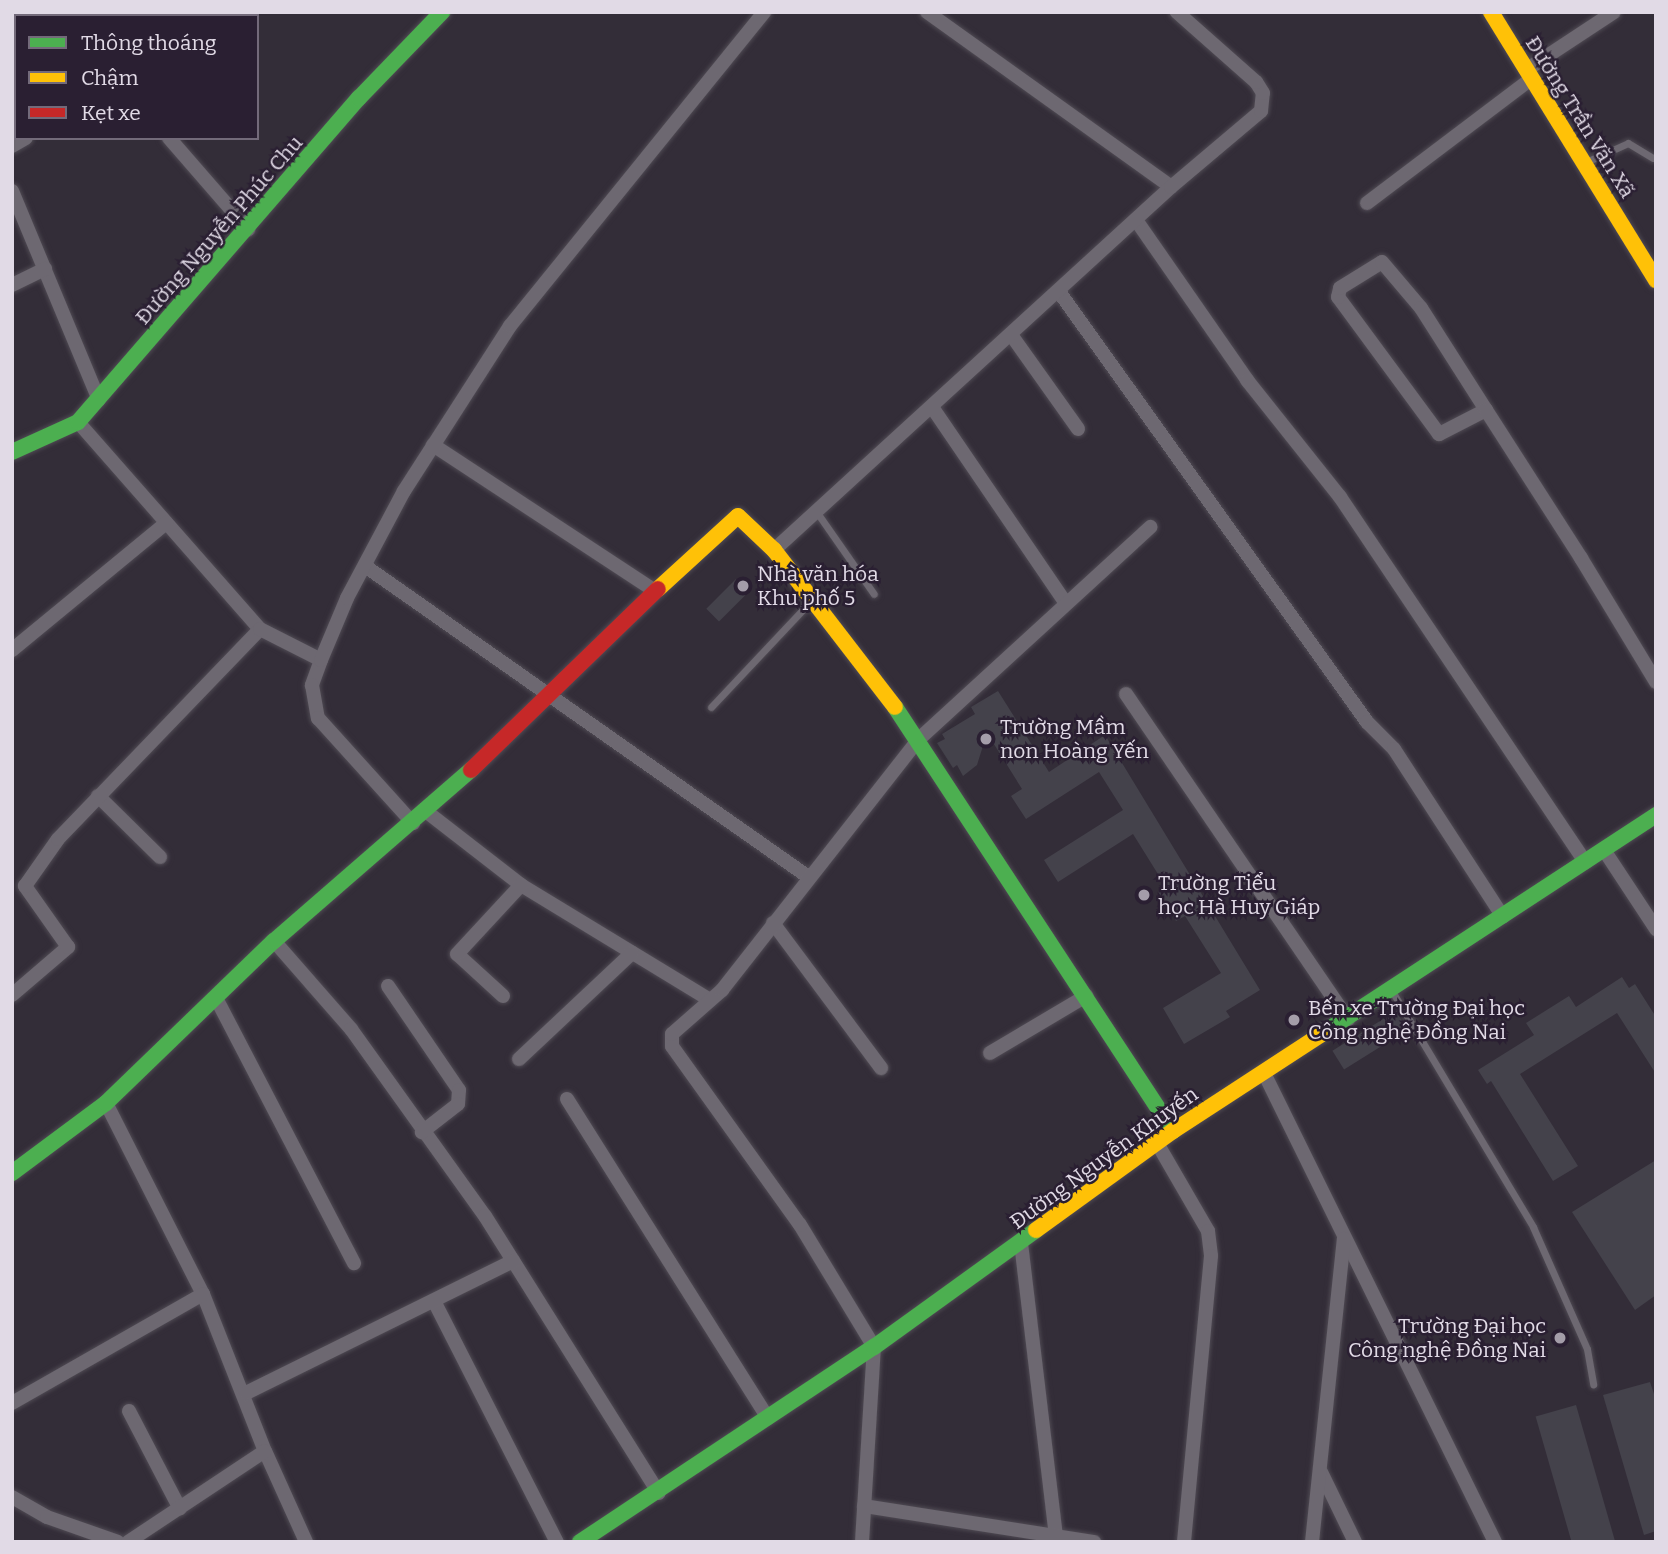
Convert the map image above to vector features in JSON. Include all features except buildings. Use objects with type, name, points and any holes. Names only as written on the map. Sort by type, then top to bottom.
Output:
[{"type":"street","name":"Đường Nguyễn Phúc Chu","points":[[12,452],[78,422],[359,98],[442,12]]},
{"type":"street","points":[[413,822],[318,718],[312,685],[321,660],[365,566],[433,446],[510,326],[764,12]]},
{"type":"street","points":[[927,12],[1171,187]]},
{"type":"street","points":[[775,550],[1060,293],[1171,187],[1247,126],[1261,111],[1263,93],[1177,12]]},
{"type":"street","name":"Đường Trần Văn Xã","points":[[1491,12],[1656,280]]},
{"type":"street","points":[[1367,203],[1529,74],[1614,12]]},
{"type":"street","points":[[171,140],[248,229]]},
{"type":"street","points":[[12,191],[99,400]]},
{"type":"street","points":[[1136,220],[1247,380],[1340,497],[1586,862]]},
{"type":"street","points":[[1486,410],[1439,434],[1338,297],[1340,288],[1382,262],[1421,308],[1486,410],[1656,682]]},
{"type":"street","points":[[12,285],[45,269]]},
{"type":"street","points":[[1060,293],[1367,722],[1394,749],[1503,917]]},
{"type":"street","points":[[1012,335],[1078,429]]},
{"type":"street","points":[[932,407],[1065,602]]},
{"type":"street","points":[[78,422],[260,629],[321,660]]},
{"type":"street","points":[[433,446],[654,590]]},
{"type":"street","points":[[16,1164],[106,1103],[274,942],[427,812],[654,590],[727,522],[738,516],[775,550],[919,739],[1173,1131]]},
{"type":"street","points":[[12,650],[166,523]]},
{"type":"street","points":[[862,1542],[874,1347],[800,1225],[672,1046],[671,1034],[710,1000],[919,739],[1065,602],[1150,527]]},
{"type":"street","points":[[365,566],[807,876]]},
{"type":"street","points":[[12,995],[68,947],[26,883],[58,839],[260,629]]},
{"type":"street","points":[[1126,694],[1348,1019]]},
{"type":"street","points":[[99,796],[160,858]]},
{"type":"street","points":[[427,812],[521,885],[710,1000]]},
{"type":"street","name":"Đường Nguyễn Khuyến","points":[[580,1542],[659,1493],[874,1347],[1173,1131],[1656,815]]},
{"type":"street","points":[[1604,850],[1656,929]]},
{"type":"street","points":[[503,996],[457,954],[521,885]]},
{"type":"street","points":[[773,923],[881,1068]]},
{"type":"street","points":[[274,942],[351,1029],[513,1261],[659,1493]]},
{"type":"street","points":[[519,1059],[632,953]]},
{"type":"street","points":[[388,986],[459,1090],[458,1104],[422,1132]]},
{"type":"street","points":[[990,1053],[1086,996]]},
{"type":"street","points":[[216,998],[354,1263]]},
{"type":"street","points":[[1264,1073],[1495,1542]]},
{"type":"street","points":[[567,1099],[768,1418]]},
{"type":"street","points":[[106,1103],[203,1294],[246,1393],[265,1451],[306,1542]]},
{"type":"street","points":[[1157,1143],[1209,1231],[1211,1256],[1184,1542]]},
{"type":"street","points":[[1312,1542],[1345,1237]]},
{"type":"street","points":[[1021,1243],[1056,1536]]},
{"type":"street","points":[[246,1393],[513,1261]]},
{"type":"street","points":[[12,1403],[203,1294]]},
{"type":"street","points":[[434,1301],[557,1542]]},
{"type":"street","points":[[129,1411],[180,1509]]},
{"type":"street","points":[[128,1542],[265,1451]]},
{"type":"street","points":[[1321,1472],[1355,1542]]},
{"type":"street","points":[[12,1497],[47,1517],[118,1542]]},
{"type":"street","points":[[864,1506],[1094,1542]]},
{"type":"lane","points":[[1584,163],[1628,143],[1653,158]]},
{"type":"lane","points":[[816,512],[874,594]]},
{"type":"lane","points":[[711,707],[813,599]]},
{"type":"lane","points":[[1391,990],[1533,1227],[1587,1349],[1593,1384]]},
{"type":"traffic: fast","points":[[12,452],[78,422],[359,98],[442,12]]},
{"type":"traffic: fast","points":[[895,707],[1173,1131]]},
{"type":"traffic: fast","points":[[12,1173],[106,1103],[274,941],[471,770]]},
{"type":"traffic: fast","points":[[1320,1035],[1656,815]]},
{"type":"traffic: fast","points":[[580,1542],[874,1347],[1036,1230]]},
{"type":"traffic: slow","points":[[1491,12],[1656,280]]},
{"type":"traffic: slow","points":[[658,589],[738,516],[774,550],[895,707]]},
{"type":"traffic: slow","points":[[1036,1230],[1173,1131],[1320,1035]]},
{"type":"traffic: jam","points":[[471,770],[658,589]]},
{"type":"place","name":"Nhà văn hóa Khu phố 5","points":[[743,586]]},
{"type":"place","name":"Trường Mầm non Hoàng Yến","points":[[986,739]]},
{"type":"place","name":"Trường Tiểu học Hà Huy Giáp","points":[[1144,895]]},
{"type":"place","name":"Bến xe Trường Đại học Công nghệ Đồng Nai","points":[[1294,1020]]},
{"type":"place","name":"Trường Đại học Công nghệ Đồng Nai","points":[[1560,1338]]}]
